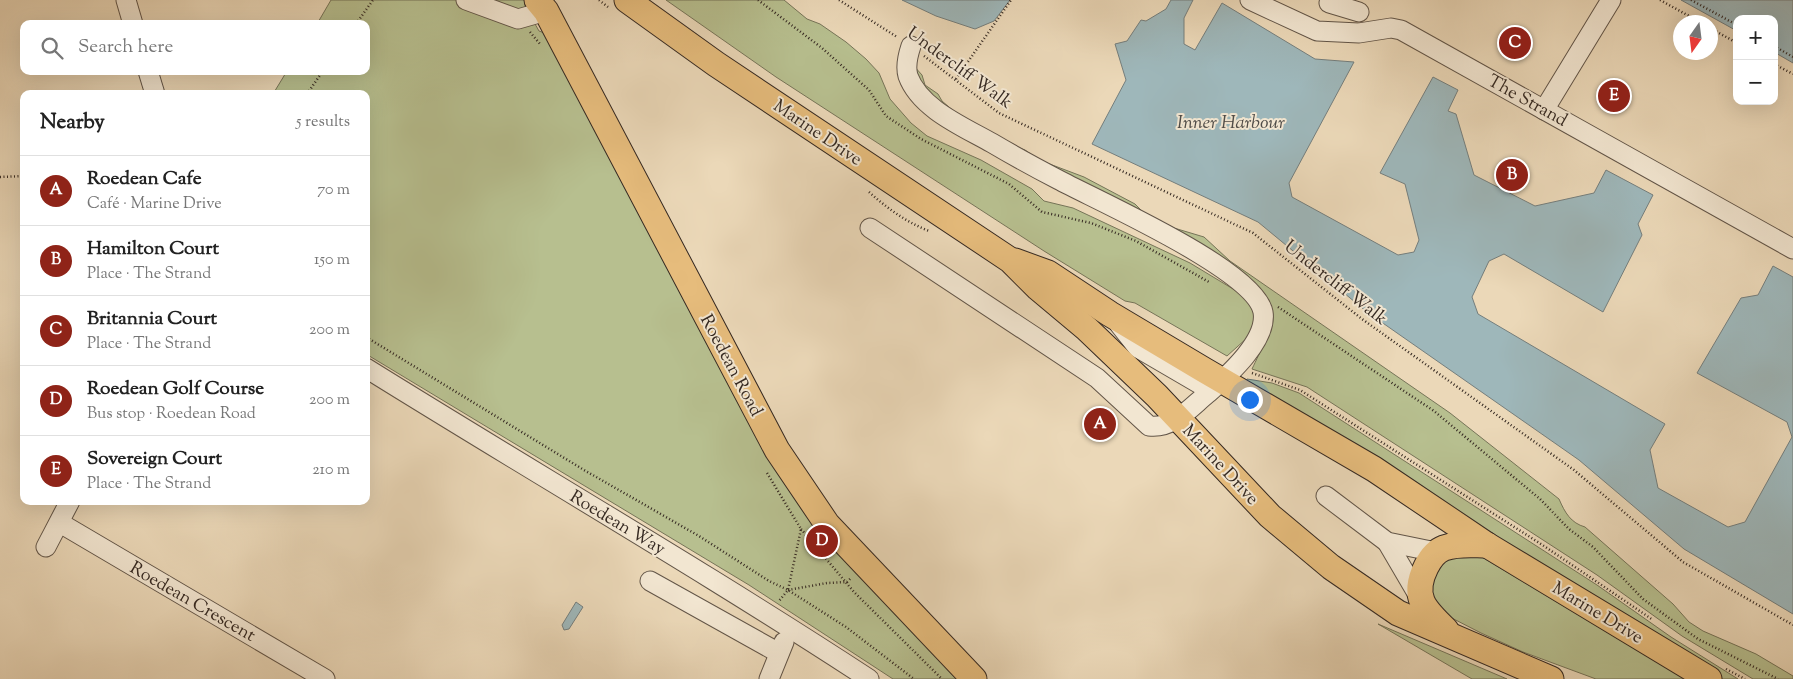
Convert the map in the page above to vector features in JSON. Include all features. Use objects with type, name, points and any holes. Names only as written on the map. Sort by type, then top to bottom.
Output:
[{"type":"main road","name":"Marine Drive","points":[[627,0],[716,64],[1010,260],[1038,288],[1087,329],[1178,419],[1270,516],[1331,567],[1398,612],[1551,679]]},
{"type":"main road","name":"Roedean Road","points":[[539,7],[777,450],[813,506],[864,564],[974,679]]},
{"type":"main road","name":"Marine Drive","points":[[1010,260],[1048,273],[1110,314],[1374,469],[1487,545],[1716,673]]},
{"type":"main road","name":"Marine Drive","points":[[1436,552],[1458,544],[1487,545]]},
{"type":"main road","points":[[1421,600],[1419,586],[1422,574],[1436,552]]},
{"type":"main road","name":"Marine Drive","points":[[1421,600],[1426,611],[1454,638]]},
{"type":"street","points":[[126,0],[132,20]]},
{"type":"street","points":[[466,0],[508,16],[539,7]]},
{"type":"street","name":"The Strand","points":[[1250,0],[1317,31],[1359,33],[1391,28],[1402,30],[1793,249]]},
{"type":"street","points":[[1544,110],[1611,0]]},
{"type":"street","points":[[1329,3],[1359,12]]},
{"type":"street","points":[[870,228],[1097,378],[1145,424],[1153,426],[1178,419],[1223,379],[1263,324],[1262,310],[1249,292],[1220,268],[1182,243],[1058,180],[942,114],[927,101],[909,77],[907,62],[911,46]]},
{"type":"street","points":[[149,75],[154,90]]},
{"type":"street","name":"Roedean Way","points":[[370,370],[768,613],[869,679]]},
{"type":"street","points":[[1326,496],[1387,542],[1421,600]]},
{"type":"street","points":[[46,547],[68,505]]},
{"type":"street","name":"Roedean Crescent","points":[[60,523],[325,679]]},
{"type":"street","points":[[1387,542],[1436,552]]},
{"type":"street","points":[[650,581],[779,653]]},
{"type":"street","points":[[769,679],[791,628]]},
{"type":"path","points":[[359,20],[373,0]]},
{"type":"path","name":"Undercliff Walk","points":[[839,0],[911,46],[999,113],[1253,233],[1362,319],[1574,470],[1683,562],[1793,625]]},
{"type":"path","points":[[956,79],[1011,0]]},
{"type":"path","points":[[1660,0],[1687,15]]},
{"type":"path","points":[[1692,0],[1733,23]]},
{"type":"path","points":[[539,7],[531,36],[542,46]]},
{"type":"path","points":[[1718,32],[1733,41]]},
{"type":"path","points":[[1778,48],[1793,57]]},
{"type":"path","points":[[1778,66],[1793,74]]},
{"type":"path","points":[[310,90],[320,75]]},
{"type":"path","points":[[0,177],[20,176]]},
{"type":"path","points":[[370,339],[584,470],[699,536],[768,582],[788,590],[846,627],[914,679]]},
{"type":"path","points":[[1223,379],[1300,390],[1544,546],[1659,624]]},
{"type":"path","points":[[764,469],[801,529],[879,619],[942,679]]},
{"type":"path","points":[[768,613],[788,590],[801,529]]},
{"type":"path","points":[[788,590],[827,583],[847,582],[864,564]]},
{"type":"path","points":[[1716,673],[1745,679]]},
{"type":"green space","points":[[331,0],[526,0],[529,6],[527,10],[539,31],[547,34],[738,394],[964,679],[893,679],[749,585],[370,356],[370,90],[275,90],[285,75],[370,75],[370,20],[319,20]]},
{"type":"green space","points":[[666,0],[784,0],[807,19],[820,24],[846,42],[866,59],[879,73],[890,99],[911,123],[927,136],[981,160],[1032,189],[1044,201],[1073,208],[1190,263],[1253,301],[1257,329],[1227,356],[1135,303],[1125,301],[1044,251],[776,77]]},
{"type":"green space","points":[[913,65],[922,75],[925,85],[938,94],[942,101],[957,114],[1003,142],[1025,150],[1039,160],[1084,177],[1135,204],[1143,212],[1174,228],[1204,237],[1230,261],[1450,413],[1559,499],[1572,520],[1585,527],[1673,604],[1689,622],[1703,631],[1756,654],[1793,676],[1793,679],[1753,679],[1682,636],[1597,575],[1307,387],[1252,369],[1267,333],[1269,318],[1268,311],[1248,282],[1203,250],[1144,217],[1012,150],[958,119],[922,90]]},
{"type":"green space","points":[[1247,379],[1272,383],[1299,393],[1597,585],[1671,637],[1738,679],[1718,679],[1245,383]]},
{"type":"green space","points":[[1446,554],[1477,554],[1685,679],[1596,679],[1523,652],[1442,613],[1431,600],[1434,564]]},
{"type":"green space","points":[[1378,624],[1507,679],[1472,679]]},
{"type":"water","points":[[902,0],[1010,0],[994,21],[975,29],[936,16]]},
{"type":"water","name":"Inner Harbour","points":[[1171,0],[1193,0],[1184,18],[1184,44],[1195,50],[1222,3],[1315,59],[1354,62],[1289,183],[1292,197],[1398,255],[1414,252],[1419,240],[1405,184],[1380,173],[1433,77],[1458,90],[1448,111],[1456,114],[1474,175],[1535,206],[1594,193],[1606,170],[1653,195],[1638,224],[1642,235],[1603,312],[1504,254],[1489,261],[1472,297],[1478,314],[1665,424],[1650,450],[1658,488],[1728,527],[1745,522],[1792,437],[1787,422],[1697,373],[1741,298],[1758,295],[1773,266],[1793,277],[1793,614],[1684,549],[1579,460],[1367,312],[1258,222],[1092,144],[1126,80],[1115,44],[1127,41],[1141,20],[1146,21],[1166,9]]},
{"type":"water","points":[[1681,0],[1793,0],[1793,63],[1778,54],[1778,15],[1733,15],[1733,29],[1718,20],[1718,15],[1708,15]]},
{"type":"water","points":[[576,602],[583,607],[569,629],[564,630],[562,625]]},
{"type":"place","name":"Britannia Court","points":[[1515,43]]},
{"type":"place","name":"Sovereign Court","points":[[1614,96]]},
{"type":"place","name":"Hamilton Court","points":[[1512,175]]},
{"type":"place","name":"Roedean Cafe","points":[[1100,424]]},
{"type":"place","name":"Roedean Golf Course","points":[[822,541]]}]
